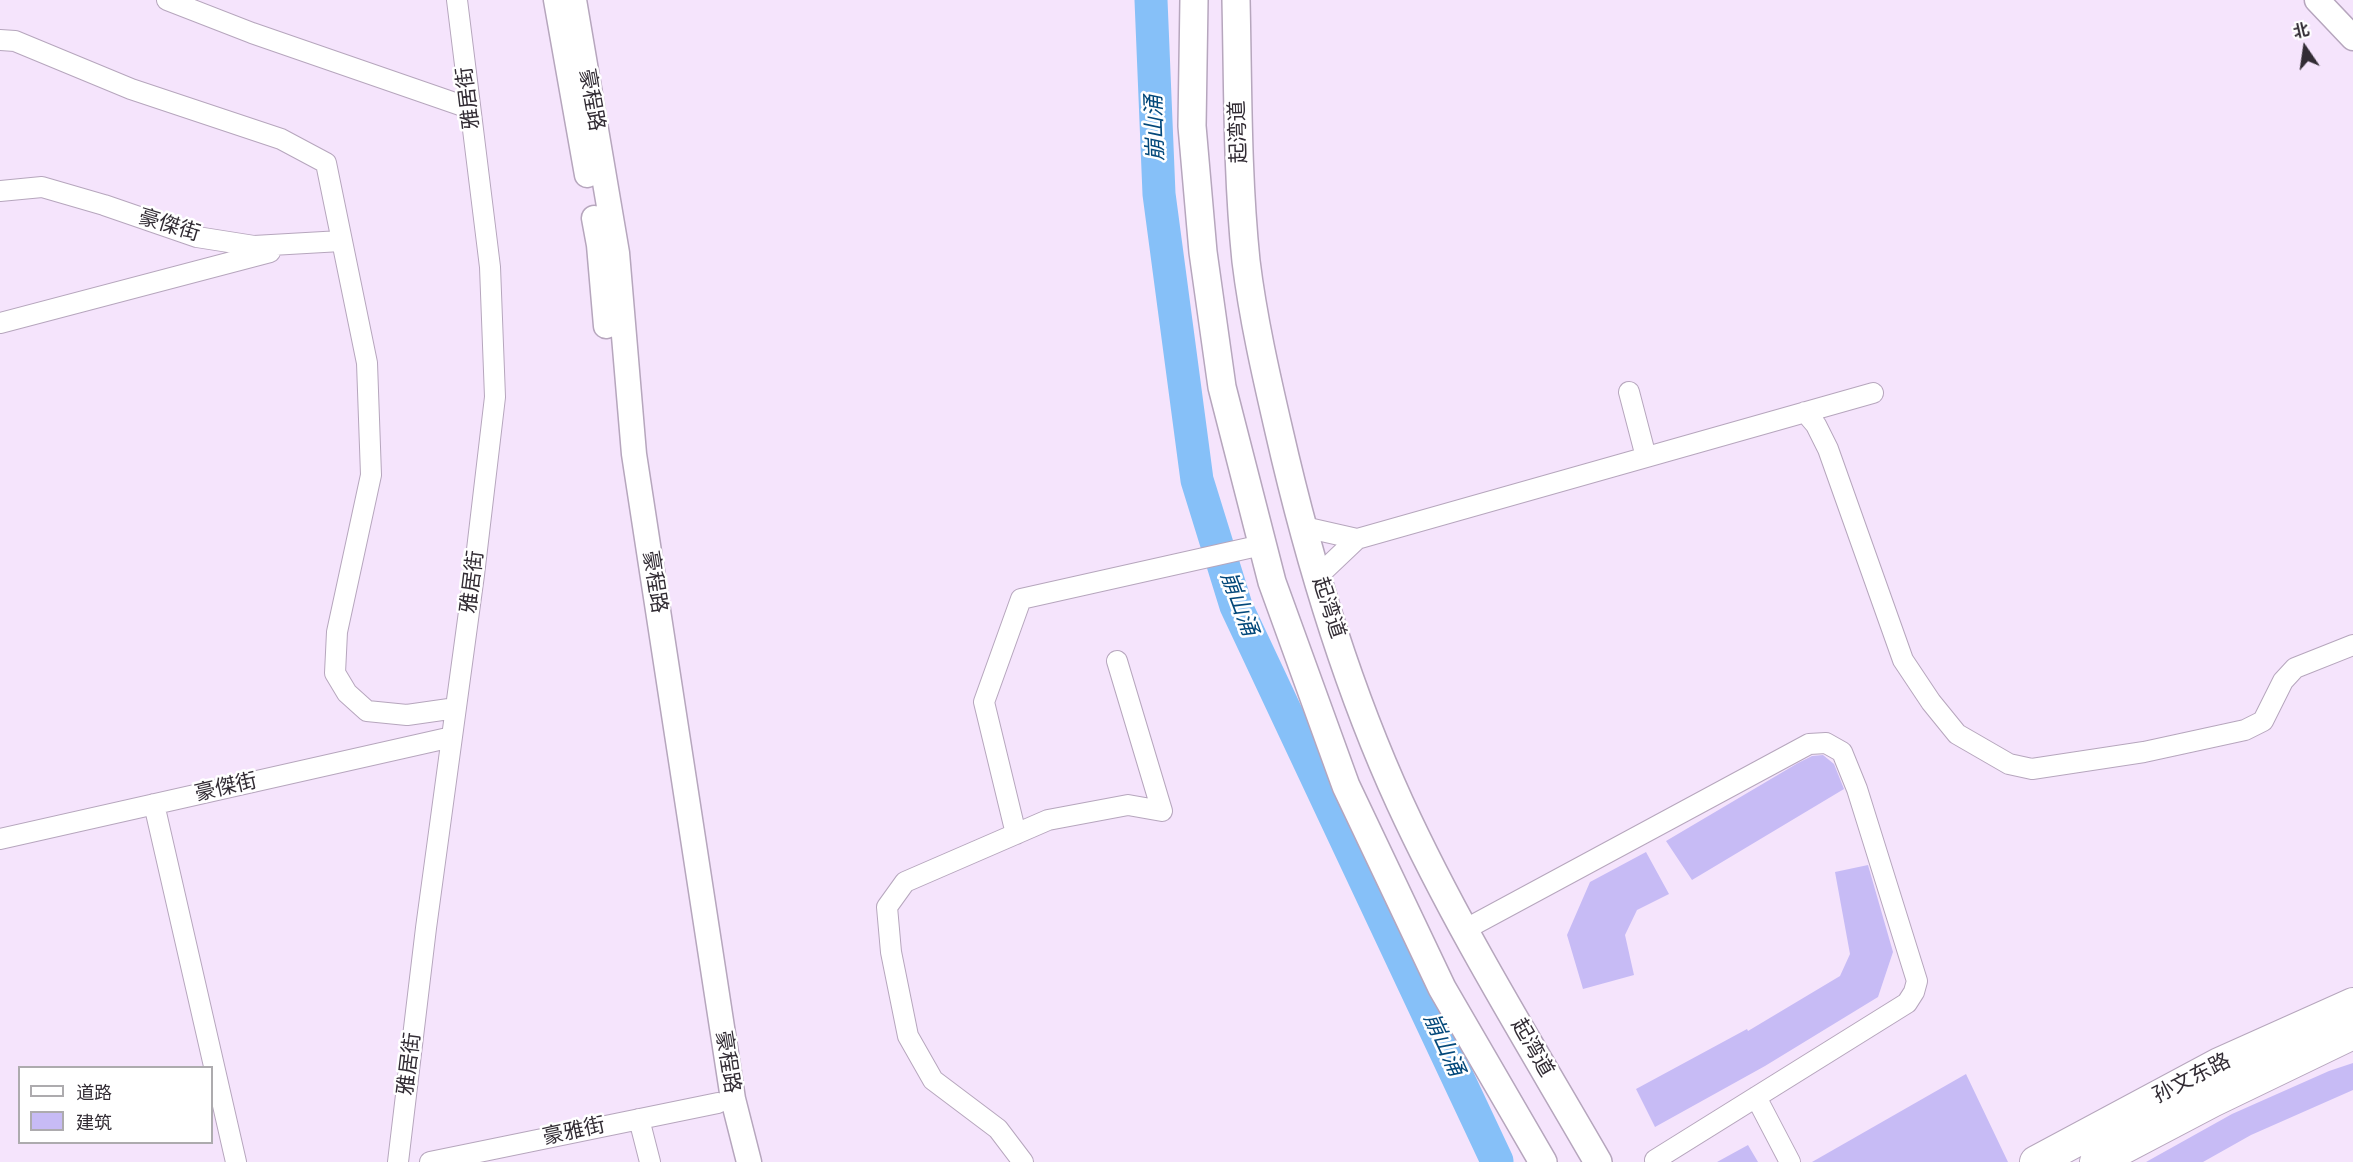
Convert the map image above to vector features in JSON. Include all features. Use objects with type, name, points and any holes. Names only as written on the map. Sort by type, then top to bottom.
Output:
[{"type":"main road","name":"起湾道","points":[[1194,0],[1192,126],[1203,252],[1222,387],[1251,547],[1272,582],[1346,786],[1442,988],[1543,1162]]},
{"type":"main road","name":"起湾道","points":[[1236,0],[1239,144],[1246,261],[1262,355],[1290,479],[1317,576],[1357,695],[1400,802],[1464,930],[1598,1162]]},
{"type":"main road","name":"孙文东路","points":[[2036,1162],[2219,1064],[2353,1004]]},
{"type":"main road","name":"孙文东路","points":[[2096,1162],[2212,1101],[2353,1034]]},
{"type":"street","points":[[167,0],[252,33],[470,108]]},
{"type":"street","name":"雅居街","points":[[398,1162],[495,397],[490,267],[457,0]]},
{"type":"street","name":"豪程路","points":[[556,0],[599,245],[617,445],[681,869],[718,1103],[732,1162]]},
{"type":"street","name":"豪程路","points":[[573,0],[617,252],[634,454],[733,1099],[749,1162]]},
{"type":"street","points":[[2317,0],[2353,38]]},
{"type":"street","points":[[0,40],[15,41],[131,89],[281,138],[326,163],[367,363],[371,475],[337,632],[335,673],[347,693],[368,711],[407,715],[456,708]]},
{"type":"street","name":"豪傑街","points":[[0,191],[42,187],[104,205],[197,237],[254,246],[341,241]]},
{"type":"street","points":[[0,323],[303,244]]},
{"type":"street","points":[[1629,392],[1646,457]]},
{"type":"street","points":[[1317,576],[1357,539],[1873,393]]},
{"type":"street","points":[[1804,412],[1816,425],[1828,449],[1903,660],[1931,702],[1957,734],[2009,764],[2032,769],[2144,752],[2245,730],[2263,722],[2283,681],[2295,668],[2353,645]]},
{"type":"street","points":[[1304,527],[1357,539]]},
{"type":"street","points":[[1016,834],[984,702],[1021,599],[1251,547]]},
{"type":"street","points":[[1023,1162],[998,1129],[933,1080],[908,1036],[891,952],[886,907],[905,882],[1048,820],[1128,805],[1162,811],[1117,661]]},
{"type":"street","name":"豪傑街","points":[[0,839],[452,737]]},
{"type":"street","points":[[1464,930],[1809,744],[1826,743],[1842,752],[1857,789],[1917,981],[1914,992],[1907,1003],[1655,1160]]},
{"type":"street","points":[[154,804],[236,1162]]},
{"type":"street","points":[[1756,1097],[1790,1162]]},
{"type":"street","name":"豪雅街","points":[[430,1162],[718,1103]]},
{"type":"street","points":[[639,1119],[650,1162]]},
{"type":"building","points":[[1823,755],[1834,764],[1844,789],[1692,880],[1666,841],[1798,763],[1812,756]]},
{"type":"building","points":[[1646,852],[1669,894],[1637,910],[1625,935],[1634,975],[1583,989],[1567,935],[1590,882]]},
{"type":"building","points":[[1868,865],[1893,952],[1878,997],[1765,1066],[1655,1127],[1636,1089],[1747,1029],[1748,1031],[1840,976],[1850,954],[1835,872]]},
{"type":"building","points":[[2353,1063],[2353,1090],[2251,1135],[2203,1162],[2146,1162],[2232,1114],[2329,1071]]},
{"type":"building","points":[[1966,1074],[2008,1162],[1812,1162]]},
{"type":"building","points":[[1748,1145],[1758,1162],[1717,1162]]},
{"type":"waterway","name":"崩山涌","points":[[1151,0],[1159,194],[1197,480],[1236,606],[1497,1161]]}]
